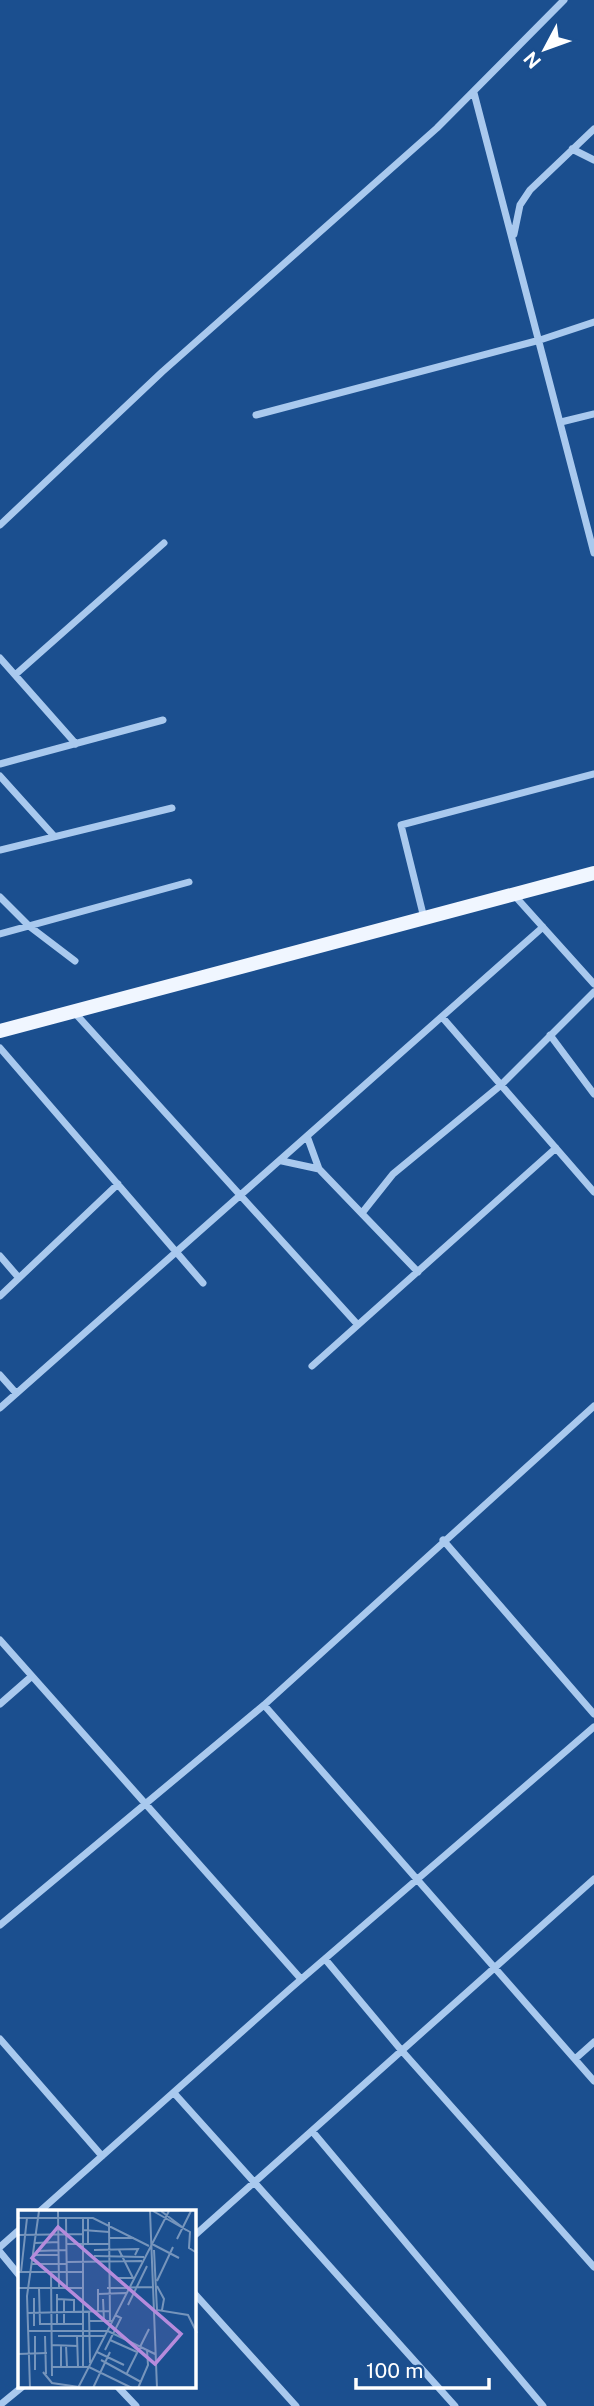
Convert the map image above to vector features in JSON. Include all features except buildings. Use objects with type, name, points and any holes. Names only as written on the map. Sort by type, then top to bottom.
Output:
[{"type":"main road","points":[[0,1031],[594,873]]},
{"type":"street","points":[[0,524],[162,372],[474,93],[564,0]]},
{"type":"street","points":[[474,93],[590,524],[594,553]]},
{"type":"street","points":[[513,237],[520,205],[530,190],[594,129]]},
{"type":"street","points":[[572,149],[594,160]]},
{"type":"street","points":[[256,415],[540,340],[594,322]]},
{"type":"street","points":[[561,422],[594,414]]},
{"type":"street","points":[[15,675],[164,543]]},
{"type":"street","points":[[0,658],[76,744]]},
{"type":"street","points":[[0,764],[163,720]]},
{"type":"street","points":[[424,918],[401,825],[594,774]]},
{"type":"street","points":[[0,776],[54,836]]},
{"type":"street","points":[[0,850],[172,808]]},
{"type":"street","points":[[0,934],[188,882]]},
{"type":"street","points":[[514,894],[594,984]]},
{"type":"street","points":[[0,897],[29,926],[75,961]]},
{"type":"street","points":[[0,1408],[543,927]]},
{"type":"street","points":[[362,1213],[393,1174],[501,1085],[594,992]]},
{"type":"street","points":[[74,1012],[358,1325]]},
{"type":"street","points":[[442,1017],[594,1192]]},
{"type":"street","points":[[550,1035],[594,1094]]},
{"type":"street","points":[[0,1048],[203,1283]]},
{"type":"street","points":[[307,1136],[318,1169],[418,1272]]},
{"type":"street","points":[[312,1366],[556,1149]]},
{"type":"street","points":[[282,1161],[318,1169]]},
{"type":"street","points":[[0,1296],[118,1184]]},
{"type":"street","points":[[0,1256],[19,1278]]},
{"type":"street","points":[[0,1375],[16,1394]]},
{"type":"street","points":[[0,1925],[264,1704],[594,1406]]},
{"type":"street","points":[[443,1540],[592,1709]]},
{"type":"street","points":[[0,1640],[301,1979]]},
{"type":"street","points":[[0,1704],[32,1676]]},
{"type":"street","points":[[264,1704],[594,2081]]},
{"type":"street","points":[[42,2210],[301,1979],[594,1727]]},
{"type":"street","points":[[196,2234],[594,1879]]},
{"type":"street","points":[[325,1959],[402,2052],[594,2267]]},
{"type":"street","points":[[0,2039],[102,2156]]},
{"type":"street","points":[[575,2059],[594,2042]]},
{"type":"street","points":[[174,2093],[454,2406]]},
{"type":"street","points":[[312,2131],[543,2406]]},
{"type":"street","points":[[0,2247],[18,2231]]},
{"type":"street","points":[[0,2252],[18,2274]]},
{"type":"street","points":[[196,2295],[296,2406]]},
{"type":"street","points":[[0,2405],[21,2388]]},
{"type":"street","points":[[119,2388],[136,2406]]}]
